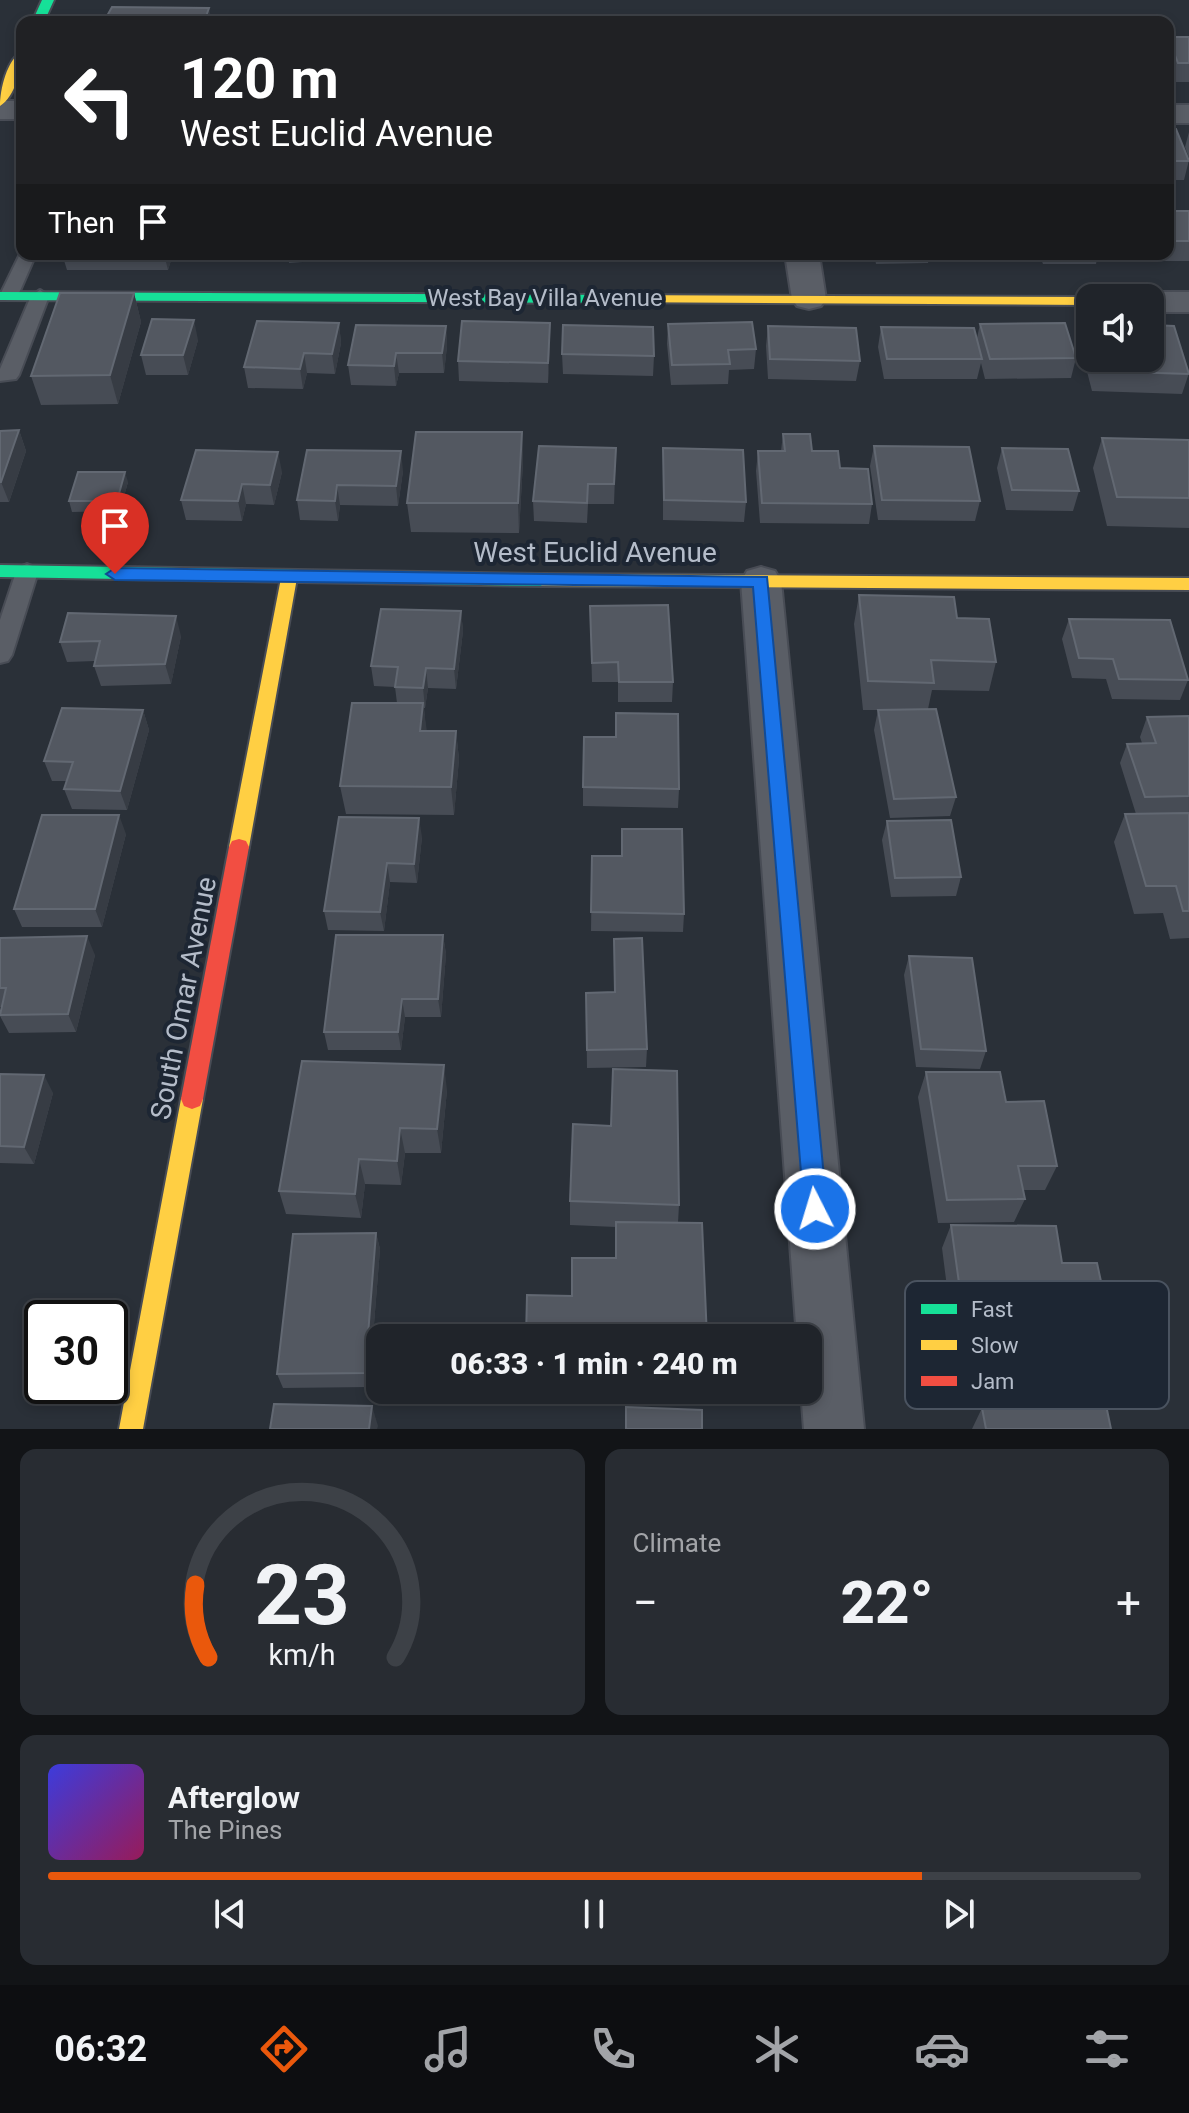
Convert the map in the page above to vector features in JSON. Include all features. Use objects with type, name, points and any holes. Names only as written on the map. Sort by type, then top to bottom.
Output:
[{"type":"street","points":[[0,102],[16,68]]},
{"type":"street","points":[[803,260],[809,299]]},
{"type":"street","name":"West Bay Villa Avenue","points":[[5,296],[1076,301]]},
{"type":"street","points":[[1164,302],[1189,302]]},
{"type":"street","name":"West Euclid Avenue","points":[[0,571],[289,578],[1189,584]]},
{"type":"street","name":"South Omar Avenue","points":[[131,1429],[289,578]]},
{"type":"street","points":[[761,581],[834,1429]]},
{"type":"lane","points":[[5,296],[24,260]]},
{"type":"lane","points":[[0,375],[9,375],[40,296]]},
{"type":"lane","points":[[0,655],[27,572]]},
{"type":"building","points":[[112,7],[209,8],[206,16],[107,16]]},
{"type":"building","points":[[1174,37],[1189,37],[1189,63],[1178,63]]},
{"type":"building","points":[[1174,129],[1176,129],[1189,161],[1174,161]]},
{"type":"building","points":[[1174,211],[1189,211],[1189,241],[1174,241]]},
{"type":"building","points":[[60,293],[134,293],[110,375],[31,376]]},
{"type":"building","points":[[152,319],[194,320],[183,355],[141,355]]},
{"type":"building","points":[[257,321],[339,323],[332,354],[304,353],[300,369],[244,367]]},
{"type":"building","points":[[462,321],[550,323],[548,363],[458,361]]},
{"type":"building","points":[[752,322],[756,349],[728,350],[730,364],[672,365],[668,324]]},
{"type":"building","points":[[1065,323],[1076,358],[990,359],[980,324]]},
{"type":"building","points":[[356,325],[446,326],[442,353],[396,353],[394,366],[348,365]]},
{"type":"building","points":[[563,325],[653,327],[654,356],[562,354]]},
{"type":"building","points":[[768,326],[856,328],[860,361],[770,359]]},
{"type":"building","points":[[1164,326],[1174,326],[1189,374],[1128,372],[1164,372]]},
{"type":"building","points":[[881,327],[974,328],[982,359],[887,359]]},
{"type":"building","points":[[19,430],[1,482],[0,482],[0,431]]},
{"type":"building","points":[[416,432],[522,432],[518,503],[407,503]]},
{"type":"building","points":[[783,434],[810,434],[812,451],[838,451],[840,468],[868,469],[872,504],[762,503],[758,451],[785,451]]},
{"type":"building","points":[[1102,438],[1189,440],[1189,498],[1117,497]]},
{"type":"building","points":[[539,446],[616,448],[614,484],[588,484],[587,503],[533,501]]},
{"type":"building","points":[[874,446],[969,447],[980,501],[882,500]]},
{"type":"building","points":[[663,448],[743,450],[746,502],[664,500]]},
{"type":"building","points":[[1002,448],[1068,449],[1079,491],[1012,490]]},
{"type":"building","points":[[196,450],[278,452],[270,485],[242,484],[238,501],[181,500]]},
{"type":"building","points":[[307,450],[401,451],[396,486],[337,485],[335,501],[297,500]]},
{"type":"building","points":[[78,472],[125,472],[117,501],[69,501]]},
{"type":"building","points":[[859,595],[954,597],[957,618],[989,619],[996,662],[931,660],[934,683],[868,681]]},
{"type":"building","points":[[668,605],[673,682],[619,682],[618,662],[592,663],[590,606]]},
{"type":"building","points":[[381,609],[461,611],[454,669],[426,668],[423,688],[395,687],[398,667],[371,666]]},
{"type":"building","points":[[68,613],[176,616],[165,664],[94,666],[100,641],[60,642]]},
{"type":"building","points":[[1069,619],[1170,620],[1188,680],[1119,679],[1113,659],[1079,658]]},
{"type":"building","points":[[352,703],[423,703],[420,731],[456,731],[451,787],[340,786]]},
{"type":"building","points":[[62,708],[143,710],[120,791],[64,789],[73,762],[44,761]]},
{"type":"building","points":[[936,709],[956,797],[894,799],[878,710]]},
{"type":"building","points":[[616,713],[678,714],[679,789],[583,787],[584,737],[616,737]]},
{"type":"building","points":[[1189,716],[1189,796],[1145,797],[1127,744],[1156,743],[1147,717]]},
{"type":"building","points":[[1189,813],[1189,911],[1183,911],[1176,886],[1146,886],[1125,814]]},
{"type":"building","points":[[42,815],[119,815],[95,909],[14,909]]},
{"type":"building","points":[[339,817],[419,818],[414,864],[387,863],[380,912],[324,911]]},
{"type":"building","points":[[951,820],[961,877],[895,878],[887,821]]},
{"type":"building","points":[[622,829],[682,829],[684,914],[591,912],[592,856],[622,856]]},
{"type":"building","points":[[336,935],[443,935],[438,999],[402,999],[398,1032],[324,1032]]},
{"type":"building","points":[[87,936],[68,1014],[0,1015],[6,988],[0,988],[0,938]]},
{"type":"building","points":[[642,938],[647,1049],[587,1050],[586,993],[615,992],[614,939]]},
{"type":"building","points":[[909,956],[972,958],[986,1051],[921,1049]]},
{"type":"building","points":[[302,1061],[444,1065],[437,1129],[400,1128],[397,1161],[359,1159],[355,1194],[279,1191]]},
{"type":"building","points":[[613,1069],[677,1071],[679,1205],[570,1201],[573,1124],[611,1126]]},
{"type":"building","points":[[926,1072],[1000,1072],[1006,1102],[1044,1101],[1057,1166],[1018,1166],[1025,1199],[947,1200]]},
{"type":"building","points":[[0,1074],[44,1075],[24,1147],[0,1146]]},
{"type":"building","points":[[616,1222],[702,1223],[706,1324],[526,1324],[527,1295],[572,1296],[572,1258],[616,1258]]},
{"type":"building","points":[[951,1225],[1056,1226],[1062,1263],[1097,1263],[1101,1281],[959,1281]]},
{"type":"building","points":[[376,1233],[369,1324],[366,1324],[365,1373],[277,1374],[293,1234]]},
{"type":"building","points":[[274,1404],[372,1406],[369,1429],[270,1429]]},
{"type":"building","points":[[626,1407],[702,1410],[702,1429],[626,1429]]},
{"type":"building","points":[[982,1409],[1107,1409],[1111,1429],[986,1429]]},
{"type":"traffic: fast","points":[[41,16],[48,0]]},
{"type":"traffic: fast","points":[[0,296],[612,299]]},
{"type":"traffic: fast","points":[[0,571],[542,580]]},
{"type":"traffic: slow","points":[[0,102],[16,68]]},
{"type":"traffic: slow","points":[[612,299],[1076,301]]},
{"type":"traffic: slow","points":[[239,847],[289,578]]},
{"type":"traffic: slow","points":[[542,580],[1189,584]]},
{"type":"traffic: slow","points":[[131,1429],[192,1099]]},
{"type":"traffic: jam","points":[[192,1099],[239,847]]},
{"type":"route","points":[[115,574],[761,581],[815,1209]]}]
